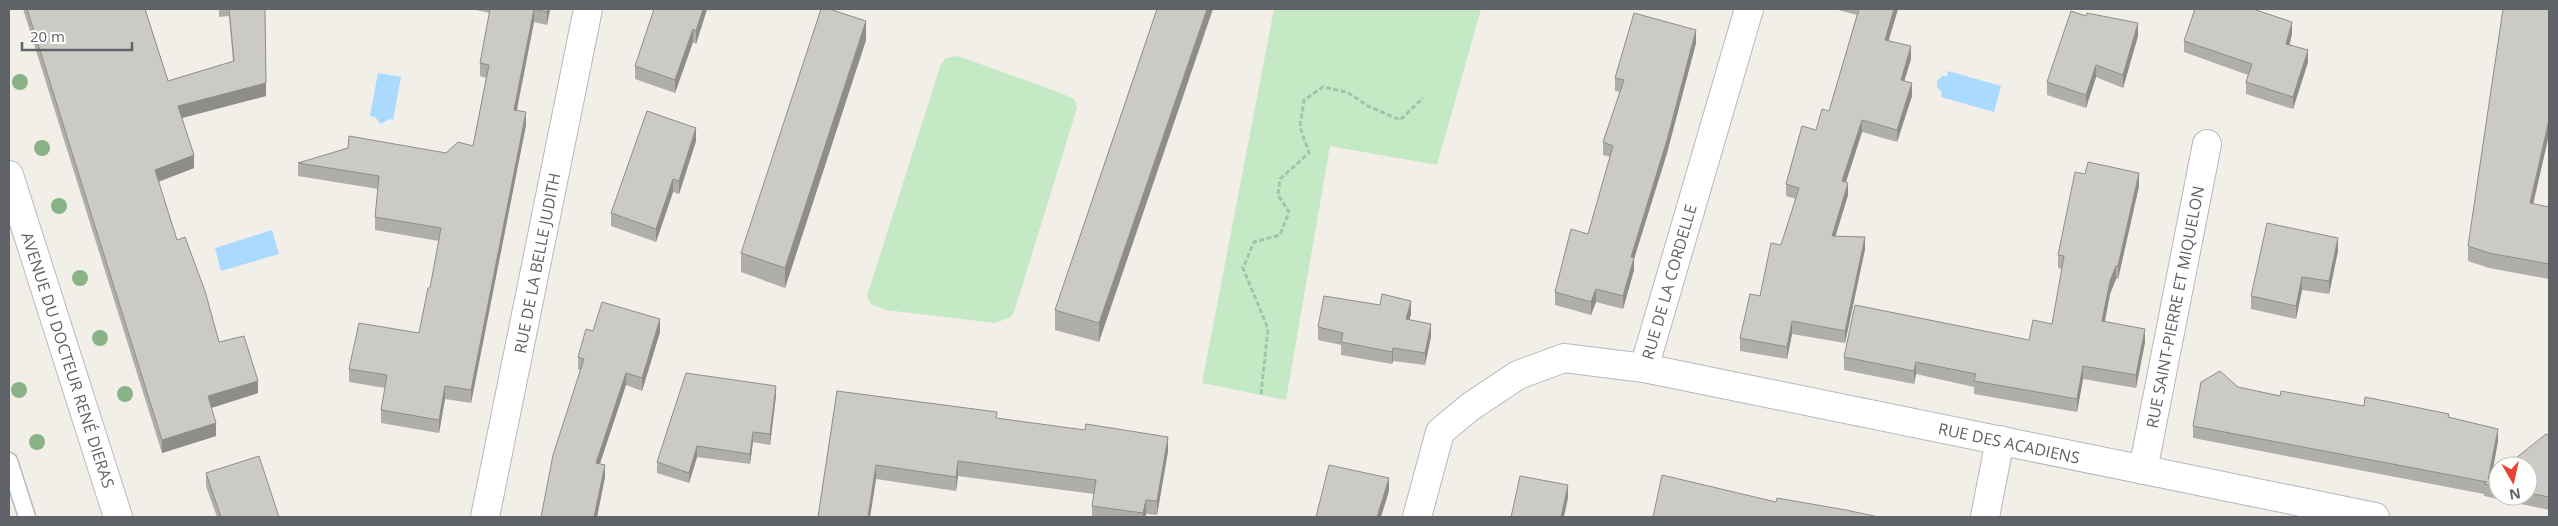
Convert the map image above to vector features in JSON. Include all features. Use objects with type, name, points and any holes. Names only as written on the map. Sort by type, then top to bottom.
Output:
[{"type":"street","name":"RUE DE LA BELLE JUDITH","points":[[485,517],[588,9]]},
{"type":"street","name":"RUE DE LA CORDELLE","points":[[1417,517],[1440,432],[1470,407],[1518,375],[1564,358],[1644,368],[1749,9]]},
{"type":"street","name":"RUE SAINT-PIERRE ET MIQUELON","points":[[2143,470],[2208,144]]},
{"type":"street","name":"AVENUE DU DOCTEUR RENÉ DIERAS","points":[[9,175],[118,517]]},
{"type":"street","name":"RUE DES ACADIENS","points":[[1644,368],[2375,517]]},
{"type":"street","points":[[1984,517],[2000,440]]},
{"type":"lane","points":[[9,461],[27,517]]},
{"type":"path","points":[[1261,394],[1268,328],[1243,268],[1254,242],[1280,235],[1289,212],[1278,195],[1280,179],[1309,153],[1300,126],[1304,100],[1323,87],[1347,92],[1368,106],[1400,120],[1423,98]]},
{"type":"green space","points":[[1274,9],[1481,9],[1437,165],[1330,146],[1286,400],[1202,383]]},
{"type":"green space","points":[[958,56],[1063,94],[1074,99],[1077,108],[1015,309],[1011,317],[995,323],[886,310],[871,304],[867,296],[941,64],[946,58]]},
{"type":"water","points":[[1948,71],[2001,86],[1994,112],[1941,97],[1942,92],[1937,87],[1937,81],[1942,76],[1947,76]]},
{"type":"water","points":[[378,73],[401,77],[393,120],[389,119],[381,124],[375,117],[370,116]]},
{"type":"water","points":[[272,230],[279,254],[221,271],[215,248]]},
{"type":"building","points":[[27,9],[145,9],[168,81],[234,61],[229,9],[265,9],[266,83],[178,106],[194,155],[155,170],[177,240],[185,237],[205,291],[219,342],[244,336],[258,381],[208,396],[216,423],[162,440]]},
{"type":"building","points":[[490,9],[534,9],[514,110],[526,112],[471,390],[445,386],[439,420],[381,410],[387,375],[349,369],[359,323],[419,333],[428,288],[430,288],[441,228],[375,217],[379,176],[298,163],[348,148],[349,136],[446,153],[458,142],[473,146],[489,65],[480,63]]},
{"type":"building","points":[[534,9],[548,9],[547,12]]},
{"type":"building","points":[[654,9],[703,9],[696,31],[693,29],[675,80],[635,66]]},
{"type":"building","points":[[821,9],[829,9],[866,21],[785,268],[741,253]]},
{"type":"building","points":[[1157,9],[1207,9],[1099,323],[1055,310]]},
{"type":"building","points":[[1859,9],[1894,9],[1885,40],[1911,46],[1901,80],[1912,83],[1897,130],[1862,120],[1842,181],[1848,183],[1832,236],[1865,237],[1845,331],[1792,321],[1787,347],[1740,338],[1750,294],[1760,296],[1771,243],[1781,245],[1799,188],[1786,184],[1802,126],[1816,130],[1822,109],[1829,111]]},
{"type":"building","points":[[2195,9],[2253,9],[2292,22],[2286,44],[2308,50],[2293,97],[2246,82],[2252,64],[2184,41]]},
{"type":"building","points":[[2503,9],[2549,9],[2549,120],[2530,203],[2549,207],[2549,264],[2489,253],[2468,246]]},
{"type":"building","points":[[2071,11],[2086,16],[2087,13],[2138,23],[2123,75],[2096,65],[2086,95],[2047,82]]},
{"type":"building","points":[[1634,13],[1696,30],[1667,140],[1631,257],[1634,258],[1623,296],[1596,289],[1591,302],[1555,292],[1571,229],[1588,234],[1613,146],[1603,142],[1624,80],[1615,78]]},
{"type":"building","points":[[647,111],[696,128],[679,181],[673,179],[656,229],[611,213]]},
{"type":"building","points":[[2088,162],[2139,173],[2118,266],[2116,266],[2110,281],[2102,321],[2145,329],[2136,375],[2083,366],[2077,399],[1974,381],[1976,374],[1916,362],[1914,371],[1844,357],[1855,305],[2029,340],[2033,320],[2052,324],[2064,256],[2058,255],[2075,172],[2085,174]]},
{"type":"building","points":[[2267,223],[2338,238],[2329,281],[2302,277],[2296,306],[2251,296]]},
{"type":"building","points":[[1382,294],[1411,301],[1406,319],[1431,324],[1425,353],[1393,348],[1392,352],[1341,342],[1343,333],[1318,327],[1324,296],[1380,305]]},
{"type":"building","points":[[602,302],[660,319],[642,378],[626,373],[596,463],[605,465],[594,517],[541,517],[553,455],[584,359],[578,357],[586,329],[593,331]]},
{"type":"building","points":[[2220,371],[2238,387],[2280,396],[2281,391],[2364,406],[2365,397],[2449,414],[2448,417],[2498,429],[2493,456],[2488,456],[2488,485],[2484,484],[2487,482],[2193,426],[2201,382]]},
{"type":"building","points":[[686,373],[776,386],[770,434],[753,432],[750,454],[697,446],[689,473],[657,462]]},
{"type":"building","points":[[837,391],[997,412],[996,418],[1085,430],[1086,424],[1168,437],[1157,501],[1146,500],[1143,513],[1092,506],[1096,480],[958,461],[956,477],[876,465],[868,517],[818,517]]},
{"type":"building","points":[[2546,434],[2549,435],[2549,497],[2538,495],[2538,456],[2518,456]]},
{"type":"building","points":[[259,456],[279,517],[221,517],[206,473]]},
{"type":"building","points":[[1329,465],[1389,478],[1377,517],[1316,517]]},
{"type":"building","points":[[1662,475],[1776,502],[1777,498],[1879,517],[1653,517]]},
{"type":"building","points":[[1520,476],[1568,485],[1561,517],[1511,517]]}]
